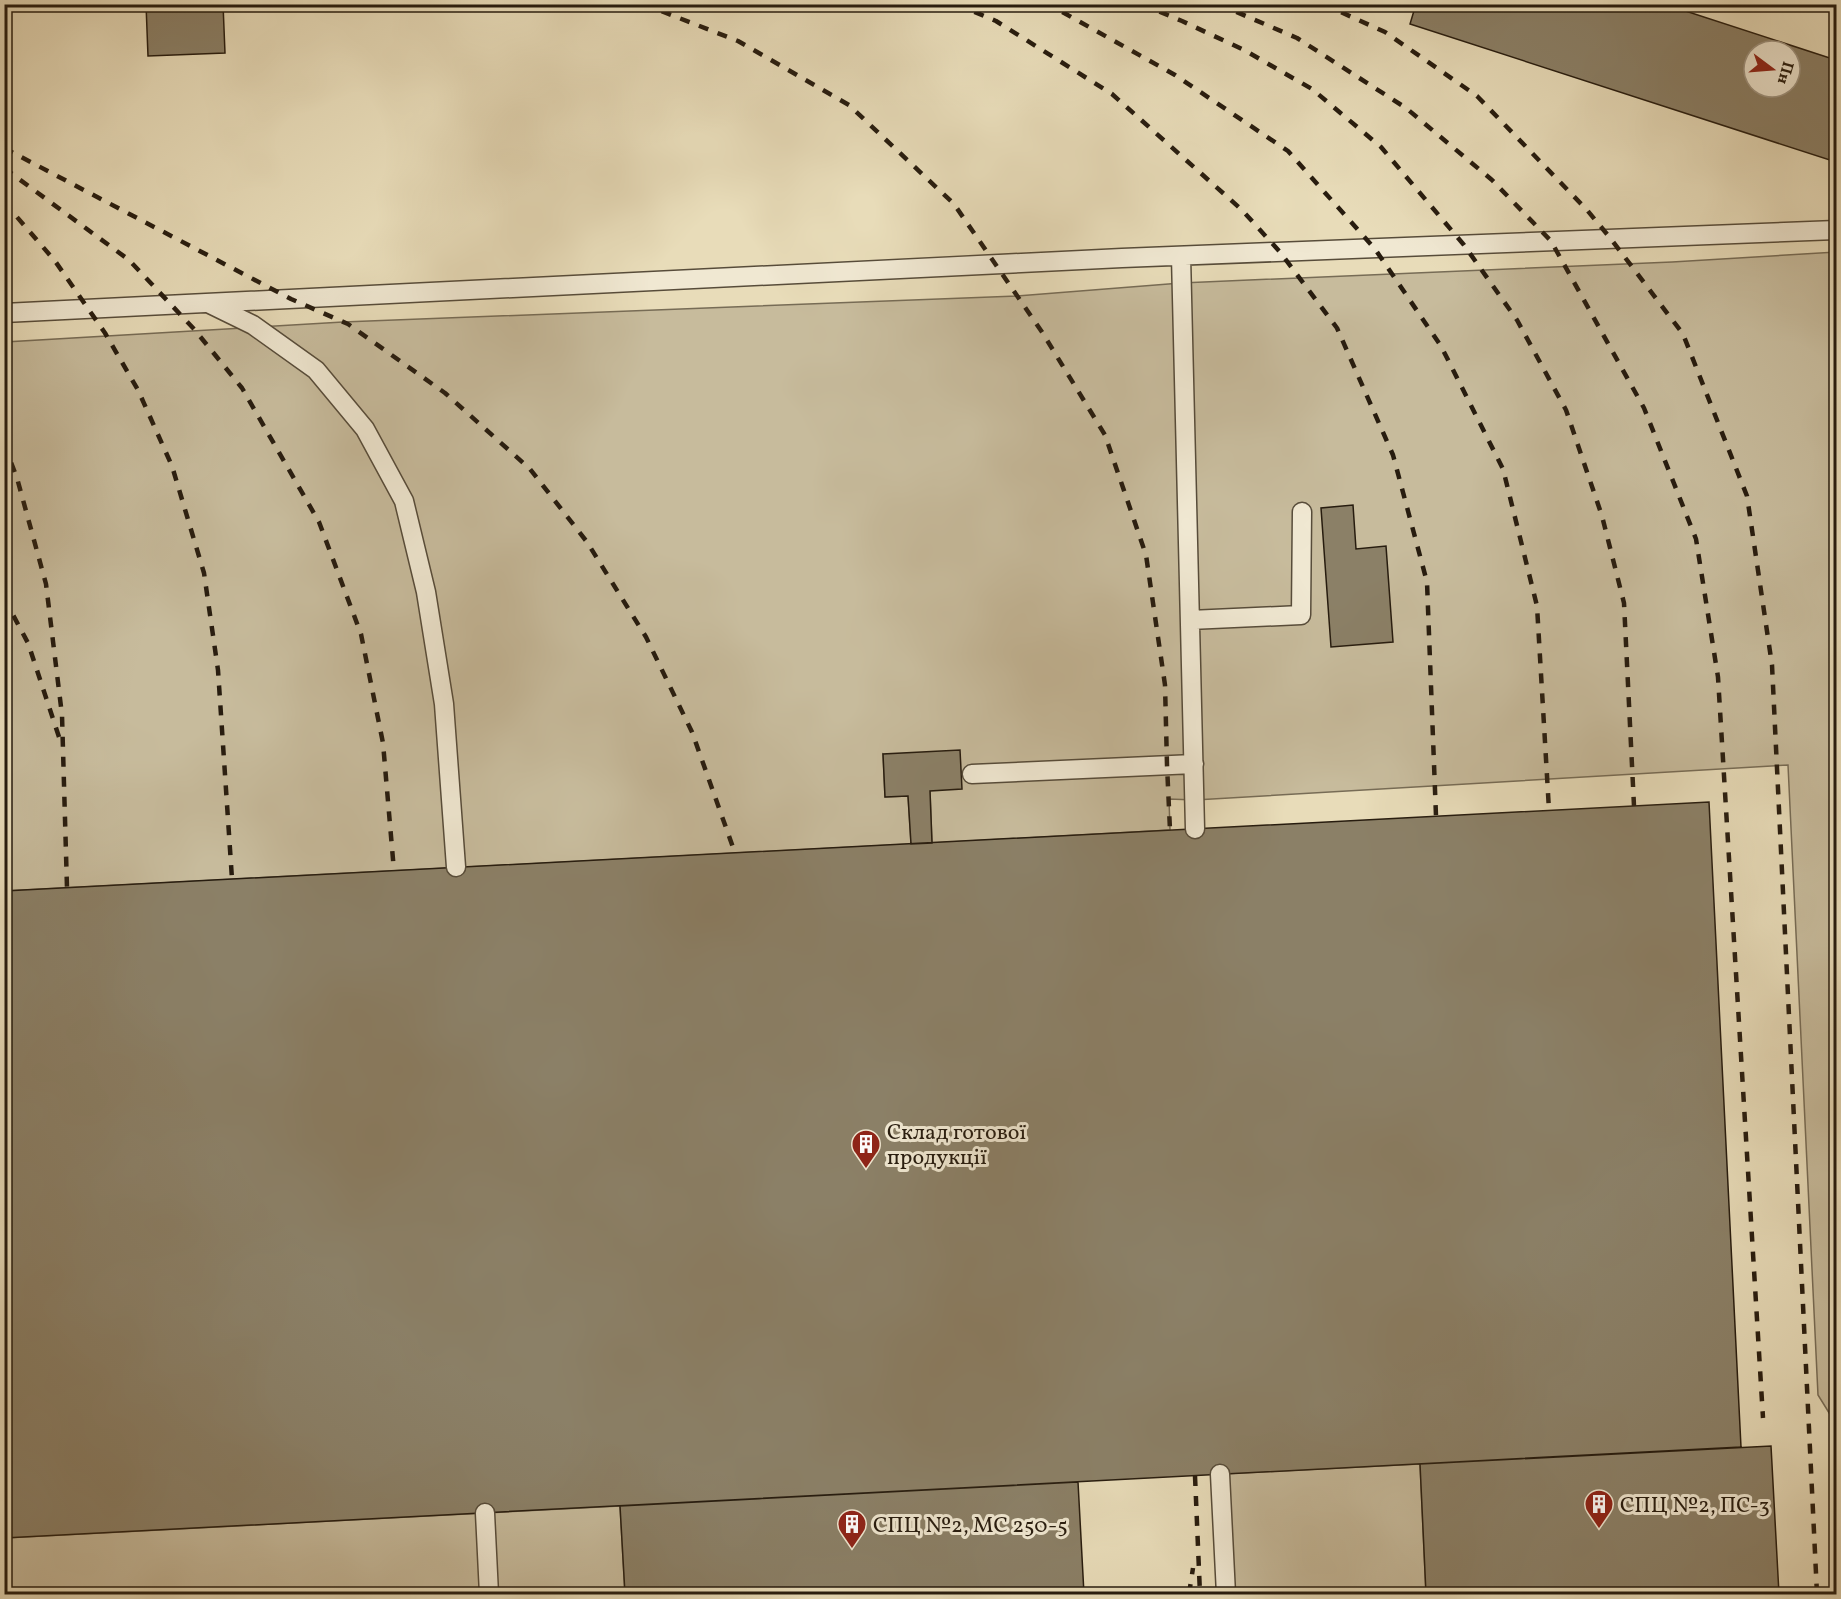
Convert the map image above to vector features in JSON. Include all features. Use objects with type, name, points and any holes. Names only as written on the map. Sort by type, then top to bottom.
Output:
[{"type":"lane","points":[[4,313],[1181,256],[1836,230]]},
{"type":"lane","points":[[1181,256],[1195,829]]},
{"type":"lane","points":[[208,303],[253,325],[316,370],[365,429],[404,501],[426,592],[444,704],[456,867]]},
{"type":"lane","points":[[1190,620],[1301,615],[1302,512]]},
{"type":"lane","points":[[972,774],[1194,764]]},
{"type":"lane","points":[[1220,1474],[1226,1594]]},
{"type":"lane","points":[[485,1513],[489,1594]]},
{"type":"shaded area","points":[[1836,252],[1836,1424],[1818,1395],[1788,765],[1195,800],[1169,799],[1170,830],[932,843],[930,791],[883,754],[885,797],[908,796],[911,844],[5,891],[5,342],[343,322],[1017,296],[1181,283],[1672,262]]},
{"type":"shaded area","points":[[1420,1464],[1426,1594],[1226,1594],[1220,1474]]},
{"type":"shaded area","points":[[620,1506],[625,1594],[5,1594],[5,1538]]},
{"type":"building","points":[[146,4],[223,4],[225,53],[148,56]]},
{"type":"building","points":[[1416,4],[1664,4],[1772,39],[1742,39],[1742,99],[1802,99],[1802,49],[1836,60],[1836,162],[1410,24]]},
{"type":"building","points":[[1353,505],[1356,549],[1386,546],[1393,642],[1331,647],[1321,508]]},
{"type":"building","points":[[960,750],[962,789],[930,791],[932,843],[911,844],[908,796],[885,797],[883,754]]},
{"type":"building","name":"Склад готової продукції","points":[[1709,802],[1741,1447],[4,1538],[4,891]]},
{"type":"building","name":"СПЦ №2, ПС-3","points":[[1771,1446],[1779,1594],[1426,1594],[1420,1464]]},
{"type":"building","name":"СПЦ №2, МС 250-5","points":[[1078,1482],[1084,1594],[625,1594],[620,1506]]},
{"type":"railway","points":[[643,4],[738,41],[849,105],[954,204],[1042,332],[1105,435],[1146,555],[1165,685],[1170,830]]},
{"type":"railway","points":[[956,4],[996,21],[1112,94],[1242,210],[1280,252],[1337,328],[1393,455],[1427,582],[1436,816]]},
{"type":"railway","points":[[1044,4],[1175,75],[1288,151],[1375,249],[1441,346],[1503,469],[1537,606],[1549,810]]},
{"type":"railway","points":[[1141,4],[1244,50],[1312,89],[1381,147],[1464,245],[1517,320],[1566,410],[1602,516],[1624,603],[1634,806]]},
{"type":"railway","points":[[1218,4],[1297,38],[1406,108],[1492,180],[1551,241],[1644,408],[1696,539],[1718,677],[1763,1418]]},
{"type":"railway","points":[[1323,4],[1385,32],[1477,96],[1587,210],[1683,334],[1747,496],[1772,665],[1817,1594]]},
{"type":"railway","points":[[4,148],[291,299],[348,324],[445,393],[530,469],[587,542],[646,637],[692,732],[735,853]]},
{"type":"railway","points":[[4,168],[129,260],[194,329],[242,388],[319,522],[361,634],[383,743],[394,871]]},
{"type":"railway","points":[[4,202],[55,261],[105,333],[138,390],[172,466],[204,573],[218,670],[232,879]]},
{"type":"railway","points":[[4,444],[17,478],[46,584],[62,715],[67,888]]},
{"type":"railway","points":[[4,598],[28,643],[59,737]]},
{"type":"railway","points":[[1195,1476],[1200,1594]]},
{"type":"railway","points":[[1189,1594],[1193,1568]]},
{"type":"place","name":"Склад готової продукції","points":[[866,1170]]},
{"type":"place","name":"СПЦ №2, ПС-3","points":[[1599,1530]]},
{"type":"place","name":"СПЦ №2, МС 250-5","points":[[852,1550]]}]
